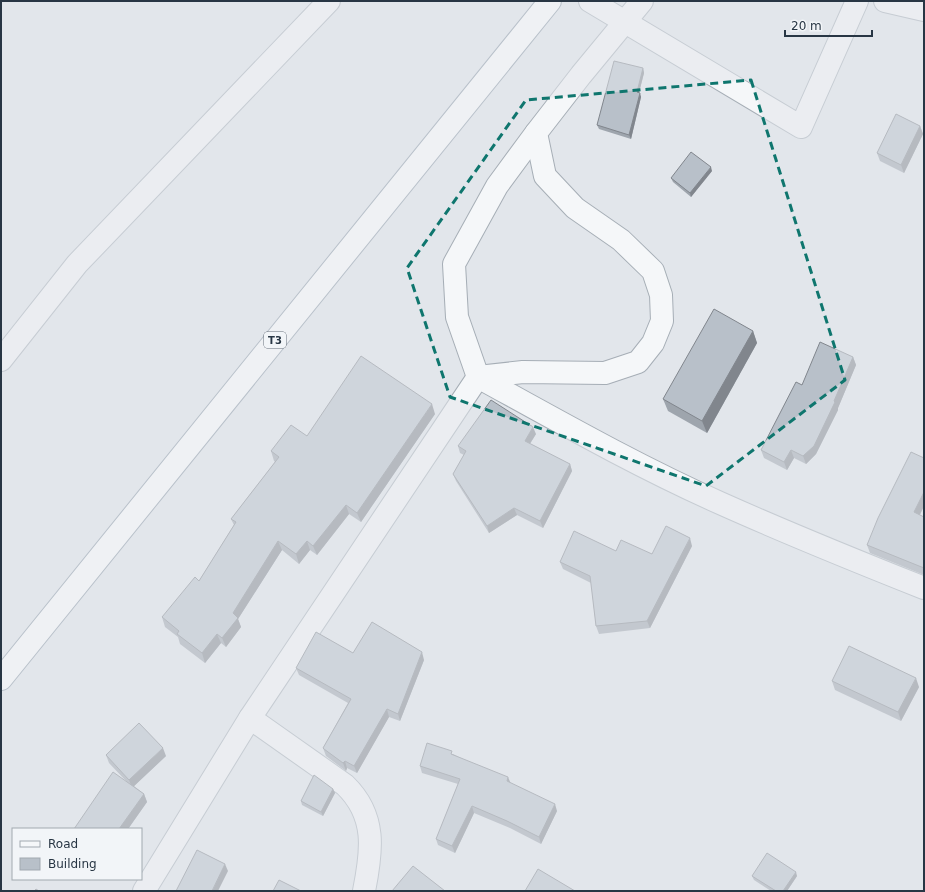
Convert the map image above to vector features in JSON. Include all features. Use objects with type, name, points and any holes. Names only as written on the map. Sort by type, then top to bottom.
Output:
[{"type":"highway","name":"T3","points":[[1,679],[550,1]]},
{"type":"street","points":[[1,360],[77,264],[329,1]]},
{"type":"street","points":[[590,1],[800,127],[858,1]]},
{"type":"street","points":[[642,1],[581,75],[497,186],[454,264],[457,317],[478,377],[612,451],[719,503],[924,588]]},
{"type":"street","points":[[885,1],[924,10]]},
{"type":"street","points":[[144,891],[250,718],[478,377],[523,372],[605,373],[638,362],[653,343],[662,320],[661,294],[653,271],[621,240],[575,208],[545,176],[536,133]]},
{"type":"street","points":[[250,718],[345,785],[354,793],[368,818],[371,837],[364,891]]},
{"type":"highlighted area","points":[[751,80],[845,380],[706,486],[450,397],[407,268],[526,100]]},
{"type":"building","points":[[614,61],[643,68],[637,92],[640,93],[629,135],[597,125]]},
{"type":"building","points":[[896,114],[920,126],[901,165],[877,153]]},
{"type":"building","points":[[691,152],[711,167],[690,193],[671,178]]},
{"type":"building","points":[[714,309],[753,331],[702,421],[663,399]]},
{"type":"building","points":[[820,342],[853,357],[834,401],[835,402],[814,446],[803,456],[791,450],[784,462],[761,450],[796,382],[802,385]]},
{"type":"building","points":[[361,356],[432,404],[357,513],[346,505],[313,546],[307,541],[296,554],[278,541],[233,613],[238,618],[222,638],[217,634],[202,653],[177,634],[179,631],[162,617],[195,577],[199,581],[236,522],[231,519],[279,457],[271,451],[291,425],[307,436]]},
{"type":"building","points":[[491,400],[533,427],[525,441],[570,464],[540,521],[514,508],[487,526],[453,474],[466,451],[458,446]]},
{"type":"building","points":[[911,452],[924,458],[924,492],[914,512],[924,517],[924,568],[867,545],[878,518]]},
{"type":"building","points":[[666,526],[690,538],[647,621],[596,626],[590,576],[560,562],[574,531],[616,551],[621,540],[652,554]]},
{"type":"building","points":[[372,622],[422,652],[398,714],[387,709],[354,766],[345,761],[343,763],[323,748],[351,699],[296,668],[316,632],[353,653]]},
{"type":"building","points":[[849,646],[916,678],[898,712],[832,681]]},
{"type":"building","points":[[139,723],[163,748],[129,780],[106,755]]},
{"type":"building","points":[[427,743],[452,751],[451,754],[508,777],[507,781],[555,804],[539,837],[472,806],[452,846],[436,839],[460,779],[420,766]]},
{"type":"building","points":[[113,772],[144,794],[120,828],[75,828]]},
{"type":"building","points":[[314,775],[333,789],[321,812],[301,801]]},
{"type":"building","points":[[197,850],[225,864],[212,891],[176,891]]},
{"type":"building","points":[[767,853],[796,872],[783,891],[776,891],[752,876]]},
{"type":"building","points":[[413,866],[445,891],[392,891]]},
{"type":"building","points":[[538,869],[575,891],[525,891]]},
{"type":"building","points":[[279,880],[301,891],[273,891]]}]
